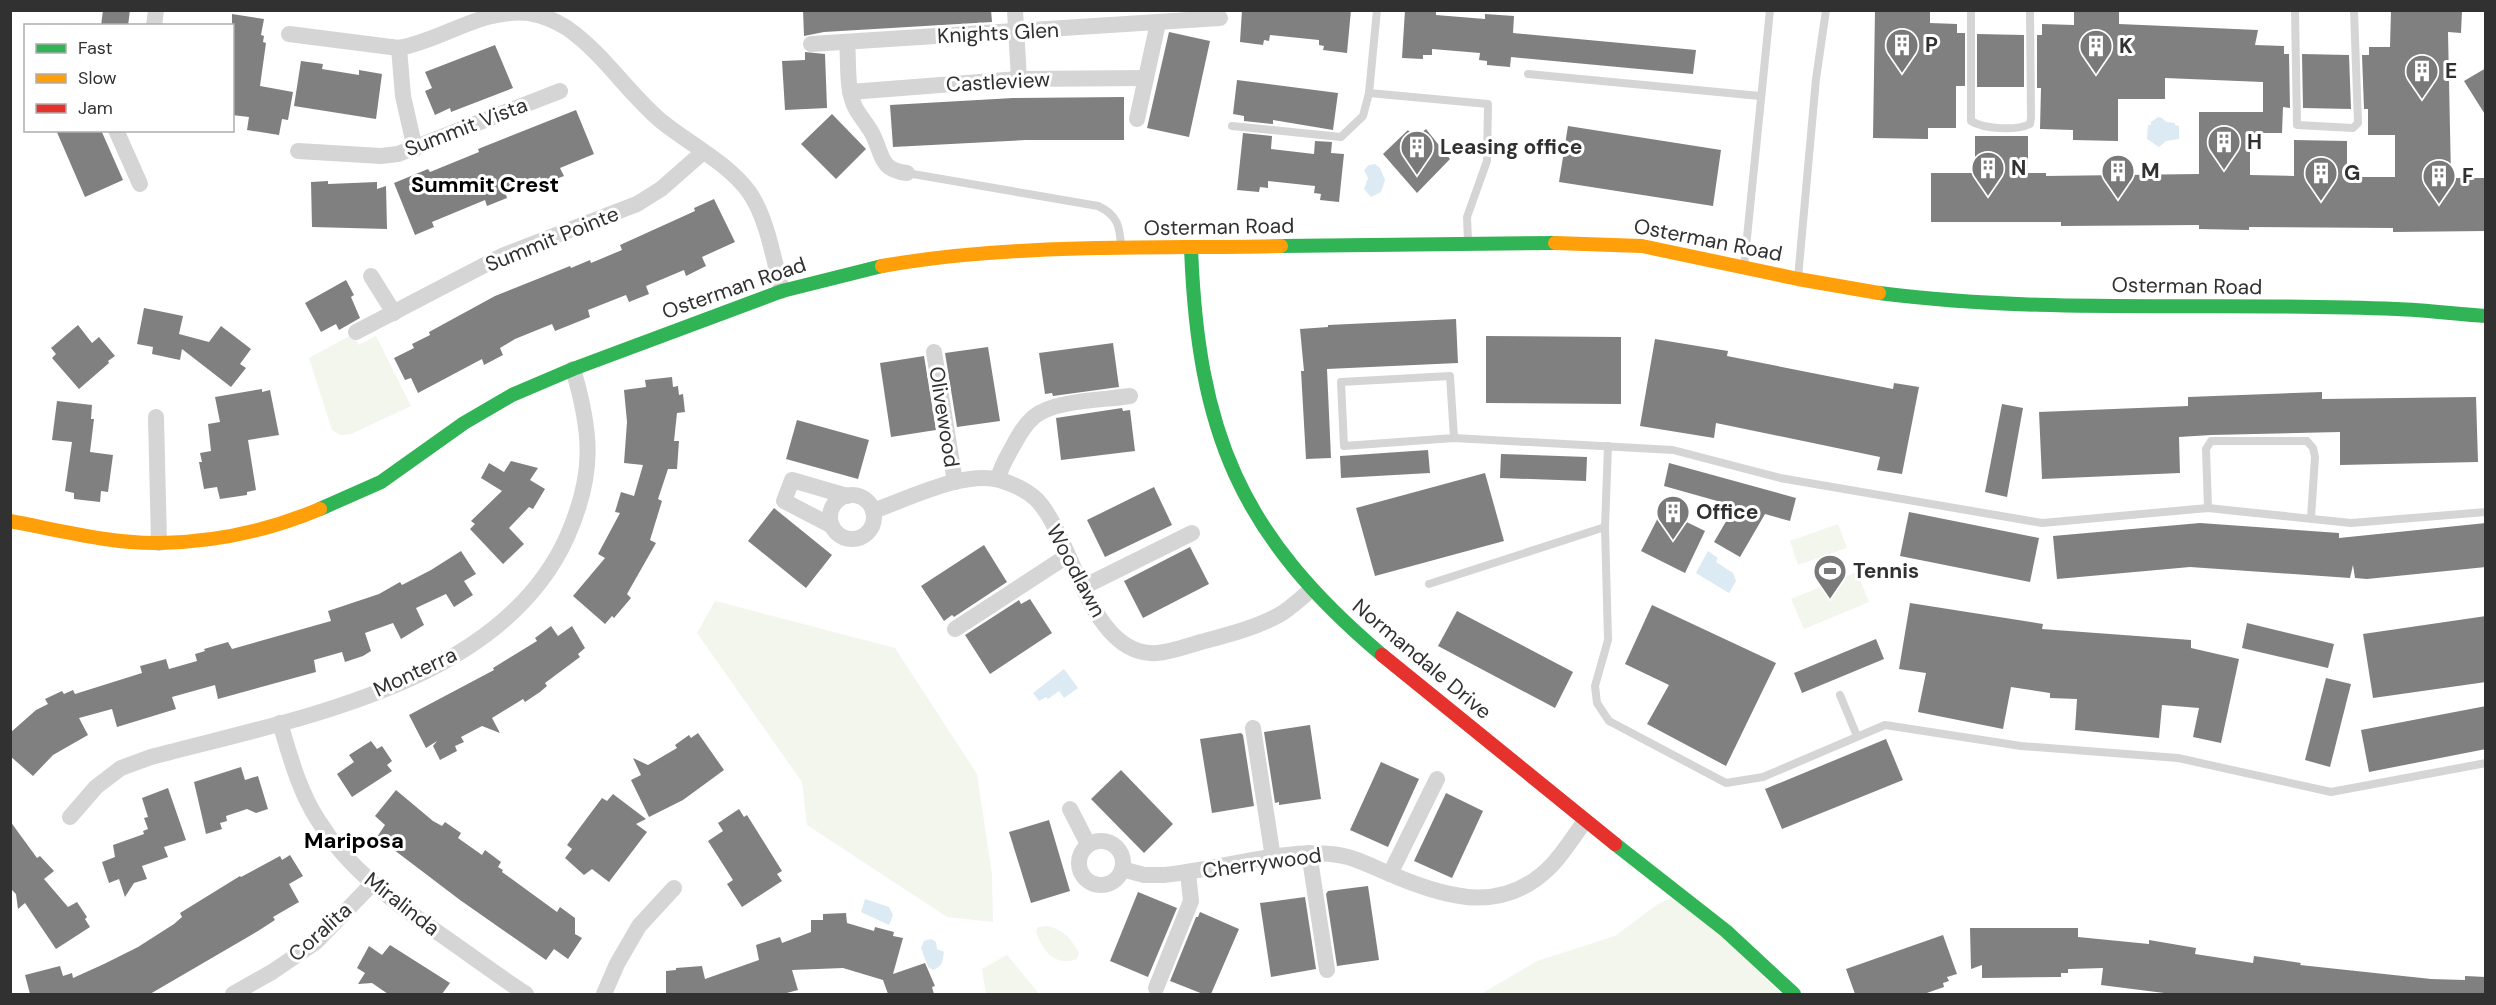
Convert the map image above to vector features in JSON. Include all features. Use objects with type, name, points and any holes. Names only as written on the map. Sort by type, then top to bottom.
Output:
[{"type":"street","points":[[1015,10],[1019,79]]},
{"type":"street","points":[[289,34],[399,48],[414,45],[497,13],[531,13],[564,26],[588,44],[659,120],[726,169],[748,191],[758,209],[782,291]]},
{"type":"street","name":"Knights Glen","points":[[811,44],[1220,18]]},
{"type":"street","points":[[1137,119],[1158,23]]},
{"type":"street","points":[[847,42],[850,92],[856,109],[874,136],[882,159],[893,170],[908,173]]},
{"type":"street","points":[[399,48],[403,96],[416,149]]},
{"type":"street","name":"Castleview","points":[[850,92],[1019,79],[1146,78]]},
{"type":"street","name":"Summit Vista","points":[[298,151],[381,156],[416,149],[560,91]]},
{"type":"street","points":[[117,132],[140,184]]},
{"type":"street","name":"Summit Pointe","points":[[356,332],[502,256],[638,204],[661,189],[702,153]]},
{"type":"street","name":"Osterman Road","points":[[10,521],[98,537],[159,543],[235,536],[294,520],[381,482],[464,423],[512,395],[573,369],[782,291],[870,268],[928,258],[1012,251],[1585,243],[1642,246],[1798,279],[1880,293],[2006,304],[2395,309],[2486,316]]},
{"type":"street","name":"Normandale Drive","points":[[1191,248],[1196,336],[1203,381],[1215,430],[1231,471],[1253,511],[1282,555],[1311,590],[1370,646],[1585,821],[1713,920],[1794,994]]},
{"type":"street","points":[[371,276],[394,313]]},
{"type":"street","name":"Olivewood","points":[[934,352],[955,482]]},
{"type":"street","name":"Monterra","points":[[70,818],[96,787],[121,768],[345,704],[411,677],[459,653],[502,623],[538,585],[560,553],[577,514],[586,474],[589,447],[585,409],[573,369]]},
{"type":"street","points":[[998,479],[1001,467],[1017,438],[1037,414],[1054,407],[1130,396]]},
{"type":"street","points":[[156,417],[159,543]]},
{"type":"street","name":"Woodlawn","points":[[873,511],[955,482],[998,479],[1023,489],[1037,500],[1110,633],[1132,649],[1155,654],[1239,631],[1280,615],[1311,590]]},
{"type":"street","points":[[792,480],[862,497],[868,501],[873,511],[873,523],[870,530],[858,538],[843,537],[832,526],[784,501],[792,480]]},
{"type":"street","points":[[832,526],[831,511],[840,499],[847,495]]},
{"type":"street","points":[[1083,587],[1192,533]]},
{"type":"street","points":[[954,629],[1067,556]]},
{"type":"street","name":"Miralinda","points":[[280,723],[303,793],[316,819],[346,859],[372,884],[526,994]]},
{"type":"street","points":[[1253,728],[1273,858]]},
{"type":"street","points":[[1390,874],[1437,779]]},
{"type":"street","points":[[1070,809],[1088,844]]},
{"type":"street","name":"Cherrywood","points":[[1122,869],[1144,874],[1188,873],[1310,853],[1348,856],[1438,893],[1479,898],[1519,889],[1538,877],[1552,865],[1585,821]]},
{"type":"street","points":[[1103,841],[1116,847],[1121,853],[1122,869],[1113,881],[1099,885],[1085,878],[1081,872],[1080,857],[1088,844],[1103,841]]},
{"type":"street","points":[[1310,853],[1327,970]]},
{"type":"street","points":[[1156,988],[1191,901],[1188,873]]},
{"type":"street","name":"Coralita","points":[[233,994],[272,972],[316,942],[372,884]]},
{"type":"street","points":[[604,994],[617,964],[639,926],[674,888]]},
{"type":"lane","points":[[1232,126],[1341,137],[1363,116],[1369,93],[1377,10]]},
{"type":"lane","points":[[1744,267],[1770,10]]},
{"type":"lane","points":[[1798,279],[1816,79],[1826,10]]},
{"type":"lane","points":[[1971,10],[1971,121],[1978,125],[2000,127],[2030,124],[2030,10]]},
{"type":"lane","points":[[2295,10],[2297,125],[2353,128],[2358,123],[2354,10]]},
{"type":"lane","points":[[1528,74],[1760,96]]},
{"type":"lane","points":[[1369,93],[1488,104],[1487,160],[1467,217],[1468,243]]},
{"type":"lane","points":[[908,173],[1098,206],[1108,210],[1117,220],[1120,227],[1122,250]]},
{"type":"lane","points":[[1454,438],[1450,376],[1341,382],[1344,446],[1454,438],[1673,450],[1780,478],[2042,523],[2208,508],[2351,523],[2486,512]]},
{"type":"lane","points":[[2208,508],[2206,449],[2211,441],[2307,441],[2313,448],[2315,457],[2311,518]]},
{"type":"lane","points":[[1608,446],[1605,527],[1608,640],[1595,686],[1597,704],[1609,722],[1726,783],[1763,777],[1885,724],[2021,746],[2178,758],[2331,792],[2486,763]]},
{"type":"lane","points":[[1430,584],[1605,527]]},
{"type":"lane","points":[[1840,695],[1857,736]]},
{"type":"shaded area","points":[[2158,117],[2179,126],[2179,139],[2166,141],[2159,147],[2147,139],[2148,125],[2151,125],[2151,122]]},
{"type":"shaded area","points":[[1375,164],[1380,168],[1385,180],[1381,192],[1371,197],[1364,189],[1368,178],[1364,170],[1369,165]]},
{"type":"shaded area","points":[[353,334],[359,345],[376,336],[411,406],[351,434],[340,435],[332,430],[309,358]]},
{"type":"shaded area","points":[[1838,524],[1847,548],[1798,565],[1790,541]]},
{"type":"shaded area","points":[[1708,551],[1718,558],[1716,562],[1733,573],[1736,581],[1729,593],[1696,573]]},
{"type":"shaded area","name":"Tennis","points":[[1857,572],[1869,602],[1804,629],[1791,599]]},
{"type":"shaded area","points":[[715,601],[895,648],[977,774],[992,875],[993,922],[947,917],[807,825],[802,782],[697,633]]},
{"type":"shaded area","points":[[1064,669],[1078,688],[1064,698],[1059,691],[1048,699],[1046,697],[1039,701],[1033,693]]},
{"type":"shaded area","points":[[1680,894],[1781,994],[1481,994],[1537,961],[1615,936],[1658,904]]},
{"type":"shaded area","points":[[865,899],[889,907],[893,915],[889,925],[861,912]]},
{"type":"shaded area","points":[[1048,926],[1059,930],[1070,939],[1079,953],[1077,959],[1062,961],[1046,951],[1036,931],[1038,927]]},
{"type":"shaded area","points":[[931,939],[936,942],[937,949],[944,952],[940,965],[933,970],[928,967],[921,948],[924,941]]},
{"type":"shaded area","points":[[1007,955],[1039,994],[986,994],[982,969]]},
{"type":"building","points":[[103,10],[130,10],[128,24],[101,24]]},
{"type":"building","points":[[803,10],[991,10],[992,22],[824,32],[804,36]]},
{"type":"building","points":[[1242,10],[1351,10],[1347,53],[1323,50],[1324,46],[1319,45],[1319,40],[1270,35],[1269,41],[1264,40],[1263,45],[1240,42]]},
{"type":"building","points":[[1405,10],[1436,10],[1436,15],[1485,19],[1485,14],[1514,16],[1513,33],[1696,50],[1693,74],[1511,57],[1510,67],[1487,65],[1487,61],[1479,60],[1480,53],[1432,49],[1432,55],[1423,55],[1423,59],[1402,58]]},
{"type":"building","name":"P","points":[[1875,10],[1930,10],[1930,23],[1957,24],[1957,33],[1965,33],[1965,86],[1956,86],[1956,128],[1928,128],[1928,139],[1873,138]]},
{"type":"building","points":[[2074,10],[2119,10],[2119,24],[2258,30],[2255,45],[2284,46],[2284,54],[2289,54],[2290,108],[2283,107],[2282,133],[2250,133],[2250,175],[2294,176],[2294,140],[2347,141],[2347,177],[2395,177],[2395,135],[2368,135],[2368,109],[2364,109],[2362,55],[2369,55],[2369,47],[2390,47],[2391,10],[2462,11],[2461,33],[2448,32],[2451,178],[2486,178],[2486,231],[2393,232],[2393,228],[2249,227],[2249,230],[2199,229],[2199,225],[2061,226],[2061,222],[1931,222],[1931,173],[1975,173],[1975,136],[2028,136],[2028,173],[2046,173],[2046,176],[2199,174],[2199,112],[2263,112],[2263,82],[2165,78],[2165,99],[2118,99],[2118,141],[2073,140],[2073,130],[2040,129],[2041,88],[2037,88],[2037,35],[2042,35],[2042,24],[2074,25]]},
{"type":"building","points":[[232,14],[264,19],[261,35],[264,36],[263,42],[266,43],[260,86],[293,92],[288,120],[282,119],[279,135],[247,130],[249,117],[234,115],[234,24],[232,24]]},
{"type":"building","points":[[1169,32],[1210,41],[1189,137],[1147,128]]},
{"type":"building","points":[[1977,34],[2024,35],[2024,87],[1977,87]]},
{"type":"building","points":[[495,45],[513,88],[451,112],[450,108],[435,115],[425,91],[432,88],[425,72]]},
{"type":"building","points":[[805,52],[825,54],[827,108],[785,110],[782,61],[805,60]]},
{"type":"building","points":[[2302,54],[2349,55],[2351,109],[2303,108]]},
{"type":"building","points":[[301,61],[323,64],[322,69],[359,75],[359,70],[382,74],[376,119],[294,106]]},
{"type":"building","points":[[2486,68],[2486,116],[2464,81]]},
{"type":"building","points":[[1237,80],[1338,93],[1333,130],[1273,120],[1273,124],[1244,121],[1244,116],[1233,114]]},
{"type":"building","points":[[1124,97],[1124,140],[1026,140],[893,147],[890,105],[1013,98]]},
{"type":"building","points":[[576,110],[594,154],[560,168],[564,176],[543,184],[540,177],[505,191],[507,198],[487,206],[485,200],[432,222],[434,227],[415,235],[394,183],[428,169],[430,172],[479,152],[478,149]]},
{"type":"building","points":[[832,114],[866,149],[836,179],[801,144]]},
{"type":"building","points":[[1568,126],[1721,150],[1713,206],[1559,182]]},
{"type":"building","name":"Leasing office","points":[[1426,129],[1450,159],[1417,193],[1383,154],[1408,130],[1415,139]]},
{"type":"building","points":[[57,132],[102,132],[123,180],[85,197]]},
{"type":"building","points":[[1243,133],[1272,136],[1271,149],[1314,154],[1315,141],[1332,142],[1331,153],[1344,154],[1339,202],[1320,200],[1321,194],[1314,193],[1315,186],[1268,181],[1268,188],[1260,187],[1259,192],[1237,190]]},
{"type":"building","points":[[328,181],[328,184],[377,182],[377,189],[386,186],[387,229],[312,227],[311,182]]},
{"type":"building","points":[[714,199],[735,242],[702,257],[706,266],[686,276],[684,270],[646,286],[649,294],[629,302],[626,295],[588,310],[590,317],[555,331],[552,324],[515,339],[500,348],[503,355],[484,365],[482,359],[418,393],[411,378],[405,380],[394,358],[414,348],[412,344],[430,335],[429,332],[495,296],[570,266],[571,268],[590,260],[591,263],[622,250],[620,245],[695,211],[694,208]]},
{"type":"building","points":[[346,280],[354,295],[351,297],[360,318],[339,330],[336,324],[321,332],[305,303]]},
{"type":"building","points":[[144,308],[183,316],[179,334],[209,342],[221,326],[251,349],[240,364],[246,368],[231,387],[182,349],[180,360],[152,354],[153,347],[137,344]]},
{"type":"building","points":[[1456,319],[1458,363],[1327,369],[1331,458],[1306,459],[1301,371],[1304,371],[1300,329],[1328,327],[1328,325]]},
{"type":"building","points":[[78,325],[92,343],[99,337],[115,356],[79,389],[52,358],[56,354],[51,348]]},
{"type":"building","points":[[1486,336],[1621,337],[1621,404],[1486,403]]},
{"type":"building","points":[[1655,339],[1728,351],[1727,356],[1893,389],[1894,383],[1919,387],[1902,474],[1877,470],[1880,457],[1716,423],[1714,438],[1640,426]]},
{"type":"building","points":[[1113,343],[1119,387],[1053,396],[1052,393],[1045,394],[1039,353]]},
{"type":"building","points":[[988,347],[1000,421],[957,427],[945,353]]},
{"type":"building","points":[[924,356],[936,430],[891,437],[880,363]]},
{"type":"building","points":[[672,377],[673,387],[678,386],[679,395],[683,394],[685,412],[677,413],[674,441],[679,441],[677,469],[668,469],[658,499],[662,501],[650,540],[656,543],[627,594],[631,598],[614,618],[612,616],[605,624],[573,596],[605,558],[598,554],[620,513],[615,512],[621,492],[634,496],[643,465],[624,463],[627,422],[624,390],[646,387],[645,380]]},
{"type":"building","points":[[262,389],[262,392],[270,390],[279,435],[248,440],[256,490],[247,492],[247,495],[220,499],[217,487],[204,489],[199,462],[202,462],[200,453],[211,451],[208,424],[220,422],[215,397]]},
{"type":"building","points":[[2322,392],[2322,399],[2476,397],[2478,462],[2340,465],[2340,432],[2211,435],[2179,437],[2180,473],[2042,479],[2039,412],[2188,406],[2188,397]]},
{"type":"building","points":[[57,401],[92,405],[91,419],[94,419],[90,452],[113,455],[108,492],[101,491],[100,502],[74,499],[74,493],[65,491],[72,442],[52,440]]},
{"type":"building","points":[[2002,404],[2023,408],[2007,497],[1985,492]]},
{"type":"building","points":[[1122,408],[1123,411],[1130,410],[1135,451],[1061,460],[1056,418]]},
{"type":"building","points":[[797,420],[869,440],[858,479],[786,459]]},
{"type":"building","points":[[1428,450],[1430,473],[1341,478],[1340,456]]},
{"type":"building","points":[[1501,454],[1587,457],[1586,481],[1500,478]]},
{"type":"building","points":[[511,461],[538,468],[530,480],[545,489],[533,509],[529,507],[509,528],[524,544],[503,564],[470,529],[475,524],[471,521],[502,491],[481,478],[489,463],[504,472]]},
{"type":"building","points":[[1669,463],[1796,498],[1790,521],[1765,514],[1740,557],[1714,542],[1735,506],[1664,486]]},
{"type":"building","points":[[1485,473],[1504,541],[1375,576],[1356,508]]},
{"type":"building","points":[[1154,487],[1172,525],[1105,557],[1087,520]]},
{"type":"building","points":[[774,508],[832,555],[806,588],[748,541]]},
{"type":"building","name":"Office","points":[[1662,510],[1705,531],[1685,573],[1641,551]]},
{"type":"building","points":[[1909,512],[2039,538],[2030,582],[1900,556]]},
{"type":"building","points":[[2200,523],[2339,533],[2339,538],[2486,523],[2486,567],[2367,579],[2355,578],[2353,565],[2350,578],[2190,567],[2057,579],[2053,536]]},
{"type":"building","points":[[984,545],[1007,582],[954,617],[952,615],[944,621],[921,586]]},
{"type":"building","points":[[1190,547],[1209,584],[1143,618],[1124,581]]},
{"type":"building","points":[[461,551],[476,574],[464,581],[473,595],[454,607],[446,594],[416,608],[424,625],[401,639],[393,623],[365,633],[371,651],[363,656],[345,662],[342,652],[314,660],[316,672],[218,699],[215,685],[172,697],[176,709],[117,727],[112,709],[79,718],[88,735],[53,755],[33,776],[10,756],[10,733],[36,710],[48,704],[45,699],[62,691],[64,694],[73,690],[75,694],[142,673],[140,666],[166,659],[169,669],[197,661],[195,654],[205,651],[204,649],[228,642],[232,649],[331,621],[328,611],[379,594],[400,582],[402,585]]},
{"type":"building","points":[[1030,599],[1052,633],[990,674],[965,635],[1019,600],[1021,604]]},
{"type":"building","points":[[1910,603],[2043,624],[2042,629],[2191,640],[2191,648],[2239,659],[2221,743],[2193,737],[2199,708],[2162,705],[2159,738],[2075,730],[2077,699],[2050,698],[2050,693],[2011,687],[2003,729],[1918,712],[1926,673],[1899,669]]},
{"type":"building","points":[[1652,605],[1776,663],[1726,766],[1647,724],[1669,685],[1625,664]]},
{"type":"building","points":[[1457,611],[1573,672],[1555,708],[1438,646]]},
{"type":"building","points":[[2486,616],[2486,682],[2373,698],[2363,634]]},
{"type":"building","points":[[2247,623],[2334,644],[2328,668],[2242,648]]},
{"type":"building","points":[[551,626],[558,636],[572,626],[585,648],[578,654],[580,657],[545,683],[547,686],[540,692],[525,702],[523,699],[492,718],[500,733],[482,726],[461,737],[464,742],[455,746],[457,751],[440,760],[433,746],[437,741],[426,748],[409,715],[494,670],[493,668],[537,641],[535,638]]},
{"type":"building","points":[[1876,639],[1884,659],[1802,693],[1794,673]]},
{"type":"building","points":[[2326,678],[2351,684],[2330,767],[2305,760]]},
{"type":"building","points":[[2486,706],[2486,749],[2369,772],[2361,730]]},
{"type":"building","points":[[1310,725],[1321,799],[1279,805],[1279,802],[1275,803],[1264,732]]},
{"type":"building","points":[[698,733],[724,770],[683,800],[649,817],[631,780],[641,775],[633,758],[648,765],[677,748],[675,745],[689,735],[691,738]]},
{"type":"building","points":[[1241,733],[1254,806],[1212,813],[1200,739]]},
{"type":"building","points":[[1886,739],[1903,780],[1782,829],[1765,789]]},
{"type":"building","points":[[371,741],[377,749],[382,746],[392,761],[387,765],[392,771],[352,797],[337,774],[354,762],[349,755]]},
{"type":"building","points":[[1381,762],[1419,779],[1388,847],[1350,830]]},
{"type":"building","points":[[241,767],[245,780],[258,776],[268,809],[256,813],[247,809],[226,816],[227,821],[220,823],[222,829],[206,834],[194,782]]},
{"type":"building","points":[[1121,770],[1173,824],[1144,853],[1091,799]]},
{"type":"building","points":[[168,788],[186,840],[164,847],[168,857],[142,866],[147,879],[134,883],[125,897],[119,879],[109,883],[102,862],[115,857],[113,845],[144,834],[143,831],[148,829],[144,818],[148,817],[142,798]]},
{"type":"building","points":[[396,790],[433,821],[442,826],[445,822],[461,833],[458,838],[482,855],[485,850],[501,862],[498,867],[503,870],[502,872],[557,912],[560,907],[575,918],[575,934],[582,938],[568,959],[554,949],[546,960],[460,900],[377,837],[385,825],[375,816]]},
{"type":"building","points":[[1446,793],[1483,811],[1452,878],[1414,861]]},
{"type":"building","points":[[613,794],[646,819],[636,824],[647,832],[609,882],[592,869],[584,875],[565,858],[572,849],[567,845],[602,798],[607,801]]},
{"type":"building","points":[[739,809],[744,817],[747,815],[782,871],[777,874],[782,881],[742,907],[727,884],[733,880],[708,841],[723,831],[718,823]]},
{"type":"building","points":[[1049,820],[1070,891],[1031,903],[1009,832]]},
{"type":"building","points":[[10,821],[37,858],[40,856],[54,871],[44,879],[68,907],[77,902],[87,917],[85,919],[90,927],[56,949],[25,903],[18,909],[16,894],[10,888]]},
{"type":"building","points":[[290,855],[303,876],[289,884],[299,902],[273,917],[275,920],[258,931],[150,994],[30,994],[25,975],[60,966],[63,976],[72,973],[73,978],[104,964],[138,947],[174,924],[182,917],[180,913],[240,876],[280,856],[282,860]]},
{"type":"building","points":[[1368,886],[1379,960],[1337,966],[1326,894],[1328,891]]},
{"type":"building","points":[[1138,892],[1177,908],[1148,977],[1110,961]]},
{"type":"building","points":[[1305,897],[1316,969],[1271,977],[1260,903]]},
{"type":"building","points":[[1200,912],[1239,929],[1211,994],[1203,994],[1170,981]]},
{"type":"building","points":[[846,913],[847,923],[874,931],[875,927],[894,932],[893,936],[903,938],[893,974],[925,963],[935,986],[932,987],[934,994],[888,994],[883,980],[843,968],[792,970],[798,990],[783,994],[666,994],[666,971],[702,966],[705,979],[759,960],[756,945],[780,937],[782,943],[811,932],[811,920],[823,920],[823,914]]},
{"type":"building","points":[[1970,928],[2078,928],[2078,937],[2149,944],[2149,940],[2196,948],[2195,954],[2253,963],[2254,956],[2301,963],[2300,965],[2431,979],[2465,980],[2465,976],[2486,977],[2486,994],[2172,994],[2101,985],[2103,968],[2068,969],[2068,973],[2061,973],[2061,977],[1982,978],[1982,965],[1971,969]]},
{"type":"building","points":[[1943,935],[1957,974],[1947,977],[1949,981],[1943,983],[1944,987],[1924,994],[1855,994],[1846,969]]},
{"type":"building","points":[[390,945],[450,983],[442,994],[388,994],[372,983],[358,984],[365,973],[357,968],[369,946],[382,955]]},
{"type":"traffic: fast","points":[[1281,246],[1555,243]]},
{"type":"traffic: fast","points":[[1191,248],[1195,313],[1204,372],[1217,426],[1236,475],[1261,522],[1293,566],[1333,610],[1382,655]]},
{"type":"traffic: fast","points":[[320,509],[381,482],[464,423],[512,395],[573,369],[782,291],[882,266]]},
{"type":"traffic: fast","points":[[1879,293],[2008,304],[2331,307],[2486,316]]},
{"type":"traffic: fast","points":[[1615,844],[1726,931],[1794,994]]},
{"type":"traffic: slow","points":[[1555,243],[1642,246],[1798,279],[1879,293]]},
{"type":"traffic: slow","points":[[882,266],[1031,250],[1281,246]]},
{"type":"traffic: slow","points":[[10,521],[104,539],[160,543],[241,534],[282,523],[320,509]]},
{"type":"traffic: jam","points":[[1382,655],[1615,844]]},
{"type":"place","name":"P","points":[[1902,74]]},
{"type":"place","name":"K","points":[[2096,75]]},
{"type":"place","name":"E","points":[[2422,100]]},
{"type":"place","name":"H","points":[[2224,171]]},
{"type":"place","name":"Leasing office","points":[[1417,176]]},
{"type":"place","name":"N","points":[[1988,197]]},
{"type":"place","name":"M","points":[[2118,200]]},
{"type":"place","name":"G","points":[[2321,202]]},
{"type":"place","name":"F","points":[[2439,205]]},
{"type":"place","name":"Office","points":[[1673,541]]},
{"type":"place","name":"Tennis","points":[[1830,600]]},
{"type":"district","name":"Summit Crest","points":[[485,184]]},
{"type":"district","name":"Mariposa","points":[[354,840]]}]
